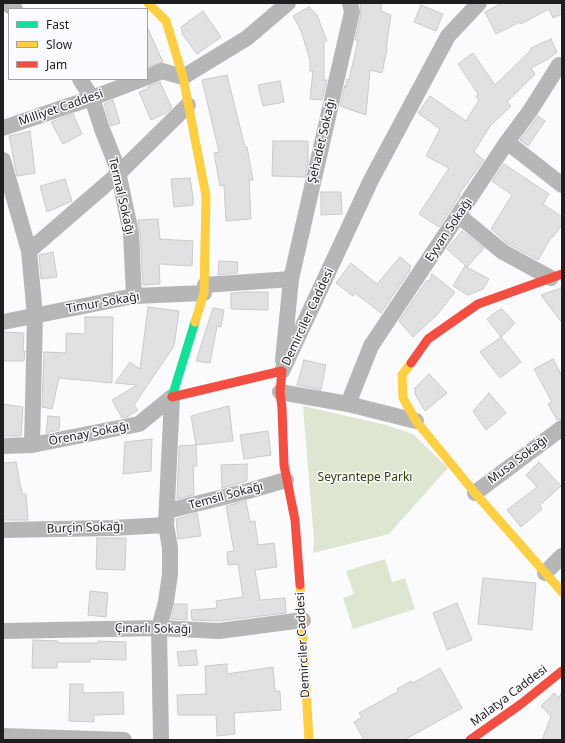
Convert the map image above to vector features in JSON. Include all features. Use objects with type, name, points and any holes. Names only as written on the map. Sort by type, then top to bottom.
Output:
[{"type":"street","points":[[148,3],[166,21],[183,77],[206,196],[204,289],[172,397],[166,518],[170,548],[170,574],[166,602],[159,628],[161,740]]},
{"type":"street","points":[[148,77],[162,71],[183,77],[247,38],[288,3]]},
{"type":"street","name":"Şehadet Sokağı","points":[[282,371],[291,279],[352,12],[350,3]]},
{"type":"street","name":"Demirciler Caddesi","points":[[304,739],[303,620],[295,520],[284,465],[280,392],[282,371],[371,180],[448,36],[479,3]]},
{"type":"street","name":"Eyvan Sokağı","points":[[348,404],[372,346],[530,111],[559,65],[562,67]]},
{"type":"street","name":"Termal Sokağı","points":[[81,80],[92,98],[118,174],[131,233],[134,296]]},
{"type":"street","name":"Milliyet Caddesi","points":[[3,128],[92,98],[139,80]]},
{"type":"street","points":[[29,251],[118,174],[188,105]]},
{"type":"street","points":[[508,142],[562,185]]},
{"type":"street","points":[[3,160],[29,251],[35,316],[32,445]]},
{"type":"street","points":[[458,216],[504,252],[557,276]]},
{"type":"street","points":[[557,276],[478,304],[428,339],[402,375],[403,398],[416,421],[475,493],[562,592]]},
{"type":"street","points":[[204,289],[291,279]]},
{"type":"street","name":"Timur Sokağı","points":[[3,322],[134,296],[204,289]]},
{"type":"street","name":"Örenay Sokağı","points":[[3,446],[32,445],[139,424],[172,397],[282,371]]},
{"type":"street","points":[[280,392],[348,404],[416,421]]},
{"type":"street","name":"Musa Sokağı","points":[[475,493],[562,428]]},
{"type":"street","name":"Temsil Sokağı","points":[[166,518],[286,480]]},
{"type":"street","name":"Burçin Sokağı","points":[[3,530],[112,528],[166,518]]},
{"type":"street","points":[[544,573],[562,556]]},
{"type":"street","name":"Çınarlı Sokağı","points":[[3,631],[159,628],[219,631],[303,620]]},
{"type":"street","name":"Malatya Caddesi","points":[[470,740],[521,704],[562,671]]},
{"type":"street","points":[[3,736],[124,740]]},
{"type":"green space","name":"Seyrantepe Parkı","points":[[303,406],[386,425],[413,434],[448,468],[389,534],[313,553],[314,540]]},
{"type":"green space","points":[[385,559],[392,582],[405,578],[415,609],[353,629],[343,598],[354,594],[346,571]]},
{"type":"building","points":[[360,3],[381,3],[381,11],[391,15],[387,49],[382,73],[370,70],[366,115],[340,106],[345,85],[346,88],[347,79],[349,80],[358,40],[355,40],[361,14]]},
{"type":"building","points":[[502,3],[562,3],[562,14],[553,18],[549,9],[521,24],[520,22],[496,34],[485,12]]},
{"type":"building","points":[[421,5],[443,14],[436,31],[414,22]]},
{"type":"building","points":[[309,7],[317,15],[327,41],[324,42],[324,80],[327,80],[322,100],[310,99],[313,71],[310,71],[310,60],[301,31],[293,16]]},
{"type":"building","points":[[203,11],[221,37],[197,54],[183,35],[181,27]]},
{"type":"building","points":[[148,29],[163,62],[148,67]]},
{"type":"building","points":[[551,39],[557,52],[550,58],[531,68],[535,74],[507,102],[511,106],[490,126],[474,152],[484,160],[459,194],[460,195],[439,227],[419,214],[449,168],[426,156],[440,129],[418,113],[430,96],[466,121],[479,100],[476,97],[478,94],[458,64],[473,53],[495,85],[531,50],[531,48]]},
{"type":"building","points":[[227,75],[245,147],[247,147],[253,180],[249,180],[251,219],[226,221],[224,185],[220,186],[214,153],[219,152],[202,80]]},
{"type":"building","points":[[280,81],[284,102],[263,106],[258,85]]},
{"type":"building","points":[[160,82],[172,108],[166,113],[151,120],[139,92],[147,89],[148,86]]},
{"type":"building","points":[[113,100],[120,123],[111,126],[104,104]]},
{"type":"building","points":[[73,114],[82,134],[63,144],[51,122]]},
{"type":"building","points":[[538,116],[545,121],[528,146],[520,140]]},
{"type":"building","points":[[30,131],[35,173],[17,176],[9,136]]},
{"type":"building","points":[[273,141],[308,141],[308,164],[305,177],[272,176]]},
{"type":"building","points":[[504,164],[549,194],[543,204],[562,217],[562,225],[553,237],[552,236],[538,260],[508,244],[491,229],[512,195],[492,181]]},
{"type":"building","points":[[190,178],[193,205],[174,207],[171,179]]},
{"type":"building","points":[[65,179],[72,201],[47,212],[40,186]]},
{"type":"building","points":[[321,192],[341,192],[342,214],[321,215]]},
{"type":"building","points":[[158,219],[160,239],[193,241],[192,266],[159,264],[160,284],[143,285],[138,220]]},
{"type":"building","points":[[462,231],[484,248],[467,267],[447,249]]},
{"type":"building","points":[[53,252],[57,277],[41,279],[39,255]]},
{"type":"building","points":[[400,257],[411,266],[409,269],[410,270],[381,313],[355,293],[353,296],[336,283],[351,263],[377,284]]},
{"type":"building","points":[[219,261],[238,262],[237,273],[218,275]]},
{"type":"building","points":[[465,266],[489,279],[483,289],[468,295],[453,286]]},
{"type":"building","points":[[432,274],[455,292],[437,315],[413,337],[399,321],[427,280],[429,282]]},
{"type":"building","points":[[562,288],[562,323],[541,295]]},
{"type":"building","points":[[268,292],[268,310],[231,309],[231,293]]},
{"type":"building","points":[[148,307],[179,311],[174,346],[134,405],[138,410],[127,417],[122,418],[112,400],[137,385],[115,383],[130,362],[140,369]]},
{"type":"building","points":[[213,308],[224,310],[221,327],[217,326],[210,363],[196,361]]},
{"type":"building","points":[[502,309],[515,323],[501,337],[487,319]]},
{"type":"building","points":[[85,317],[113,317],[112,383],[59,378],[52,409],[42,407],[44,352],[66,353],[66,333],[85,334]]},
{"type":"building","points":[[3,332],[24,333],[24,361],[3,361]]},
{"type":"building","points":[[501,337],[521,362],[500,378],[480,352]]},
{"type":"building","points":[[553,359],[562,376],[562,419],[557,420],[548,404],[552,402],[534,369]]},
{"type":"building","points":[[304,360],[326,365],[321,390],[297,385]]},
{"type":"building","points":[[429,374],[447,393],[425,411],[415,394],[415,388]]},
{"type":"building","points":[[489,393],[506,413],[486,430],[473,411]]},
{"type":"building","points":[[3,404],[23,407],[21,436],[3,436]]},
{"type":"building","points":[[229,406],[233,441],[196,445],[191,416]]},
{"type":"building","points":[[48,416],[60,417],[59,430],[46,433]]},
{"type":"building","points":[[268,431],[271,455],[244,459],[240,435]]},
{"type":"building","points":[[152,439],[151,471],[123,474],[125,442]]},
{"type":"building","points":[[196,445],[197,466],[193,466],[194,495],[177,499],[179,446]]},
{"type":"building","points":[[16,462],[22,494],[26,494],[28,520],[3,520],[3,463]]},
{"type":"building","points":[[539,462],[561,486],[540,505],[542,509],[521,527],[507,510],[537,487],[526,475]]},
{"type":"building","points":[[247,464],[247,481],[222,488],[221,465]]},
{"type":"building","points":[[246,501],[250,522],[255,521],[258,545],[274,543],[277,567],[255,570],[260,600],[285,598],[286,613],[219,621],[192,620],[191,610],[217,608],[216,601],[243,597],[238,564],[228,565],[227,552],[234,551],[226,506]]},
{"type":"building","points":[[197,513],[201,536],[178,539],[176,519]]},
{"type":"building","points":[[97,538],[126,538],[125,570],[96,569]]},
{"type":"building","points":[[483,578],[536,583],[532,630],[478,624]]},
{"type":"building","points":[[90,591],[108,593],[106,617],[88,615]]},
{"type":"building","points":[[457,603],[472,640],[447,650],[433,613]]},
{"type":"building","points":[[175,604],[187,604],[187,620],[171,619]]},
{"type":"building","points":[[33,640],[58,641],[58,643],[98,643],[98,641],[126,642],[126,660],[90,659],[90,662],[57,662],[57,668],[32,668]]},
{"type":"building","points":[[196,650],[198,665],[179,666],[177,652]]},
{"type":"building","points":[[227,664],[227,674],[273,667],[275,691],[280,691],[281,710],[234,713],[235,734],[217,736],[216,715],[178,715],[177,695],[206,694],[205,666]]},
{"type":"building","points":[[440,668],[462,708],[404,740],[364,740],[354,722],[362,717],[359,713],[399,691],[397,689],[411,681],[413,683]]},
{"type":"building","points":[[70,684],[83,684],[83,693],[123,692],[124,714],[94,715],[94,722],[69,721]]},
{"type":"building","points":[[562,691],[562,740],[542,740],[551,716],[541,706],[554,693],[559,698]]},
{"type":"traffic: fast","points":[[172,397],[195,322]]},
{"type":"traffic: slow","points":[[148,3],[166,21],[183,77],[206,196],[204,293],[195,322]]},
{"type":"traffic: slow","points":[[411,363],[402,375],[403,398],[416,421],[475,493],[562,592]]},
{"type":"traffic: slow","points":[[300,585],[309,740]]},
{"type":"traffic: jam","points":[[411,363],[428,339],[478,304],[562,274]]},
{"type":"traffic: jam","points":[[172,397],[282,371],[280,392],[284,465],[295,520],[300,585]]},
{"type":"traffic: jam","points":[[470,740],[521,704],[562,671]]}]
